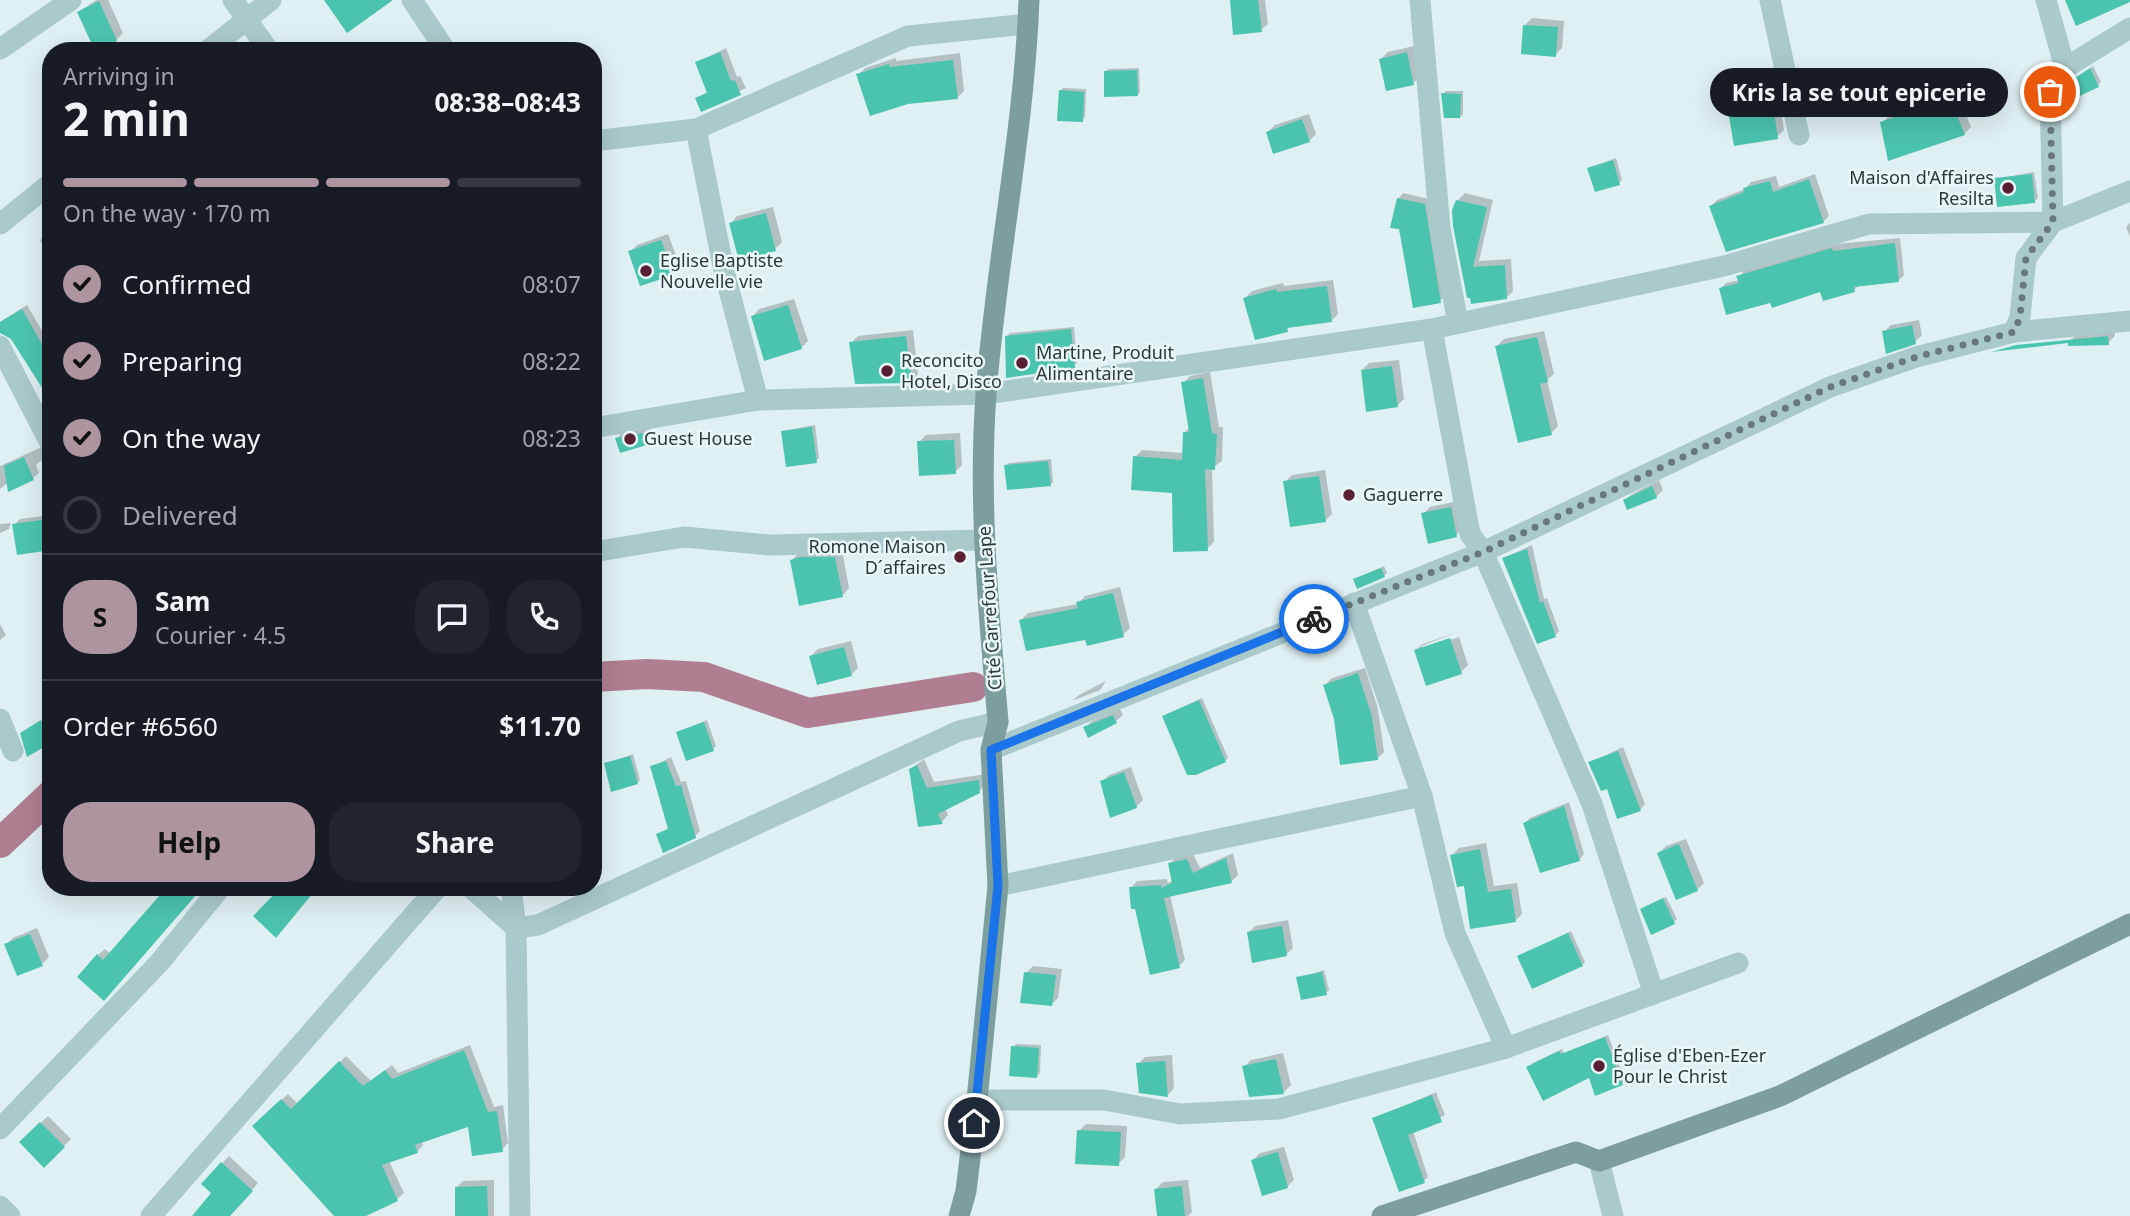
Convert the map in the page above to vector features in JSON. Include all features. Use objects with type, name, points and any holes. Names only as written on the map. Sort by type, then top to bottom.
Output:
[{"type":"street","points":[[0,49],[71,0]]},
{"type":"street","points":[[213,42],[240,8],[271,0]]},
{"type":"street","points":[[412,0],[440,42]]},
{"type":"street","name":"Cité Carrefour Lape","points":[[959,1216],[966,1191],[977,1100],[998,886],[991,750],[998,722],[983,540],[986,394],[1025,81],[1029,0]]},
{"type":"street","points":[[1420,0],[1440,228],[1458,323]]},
{"type":"street","points":[[1770,0],[1799,135]]},
{"type":"street","points":[[2046,0],[2065,68]]},
{"type":"street","points":[[240,8],[263,42]]},
{"type":"street","points":[[602,140],[696,129],[908,36],[1028,23]]},
{"type":"street","points":[[2014,332],[2020,317],[2026,258],[2053,222],[2050,92],[2065,68],[2130,28]]},
{"type":"street","points":[[696,129],[724,271],[758,400]]},
{"type":"street","points":[[0,224],[42,190]]},
{"type":"street","points":[[602,426],[758,400],[986,394],[1432,328],[1724,266],[1869,224],[2053,222],[2130,191]]},
{"type":"street","points":[[991,750],[1483,552],[1830,387],[1916,357],[2014,332],[2130,321]]},
{"type":"street","points":[[1432,328],[1470,534],[1483,552],[1591,804],[1654,994]]},
{"type":"street","points":[[0,346],[42,428]]},
{"type":"street","points":[[602,551],[684,537],[770,545],[983,540]]},
{"type":"street","points":[[1354,603],[1422,796],[1455,933],[1506,1048]]},
{"type":"street","points":[[0,719],[13,751]]},
{"type":"street","points":[[602,896],[959,731],[998,722]]},
{"type":"street","points":[[998,886],[1422,796]]},
{"type":"street","points":[[0,1129],[159,963],[213,896]]},
{"type":"street","points":[[151,1216],[430,896]]},
{"type":"street","points":[[480,896],[516,928],[538,925],[601,896]]},
{"type":"street","points":[[512,896],[516,928],[520,1216]]},
{"type":"street","points":[[1382,1216],[1576,1152],[1599,1161],[1780,1096],[2130,924]]},
{"type":"street","points":[[977,1100],[1104,1100],[1180,1114],[1279,1109],[1506,1048],[1738,963]]},
{"type":"street","points":[[1599,1161],[1613,1216]]},
{"type":"street","points":[[0,1206],[10,1216]]},
{"type":"building","points":[[324,0],[393,0],[347,33]]},
{"type":"building","points":[[1230,0],[1258,0],[1262,32],[1233,35]]},
{"type":"building","points":[[2065,0],[2130,0],[2130,2],[2076,26]]},
{"type":"building","points":[[99,1],[117,41],[91,42],[77,12]]},
{"type":"building","points":[[1523,25],[1558,27],[1556,57],[1521,54]]},
{"type":"building","points":[[720,52],[731,81],[735,80],[741,95],[701,112],[695,98],[707,93],[695,62]]},
{"type":"building","points":[[1407,52],[1414,85],[1386,91],[1379,59]]},
{"type":"building","points":[[953,60],[958,99],[908,104],[870,116],[856,74],[889,64],[890,67]]},
{"type":"building","points":[[2090,68],[2099,87],[2073,99],[2068,88],[2075,78]]},
{"type":"building","points":[[1137,70],[1138,96],[1104,97],[1104,71]]},
{"type":"building","points":[[1059,90],[1084,92],[1083,122],[1057,121]]},
{"type":"building","points":[[1441,93],[1461,94],[1460,118],[1444,118]]},
{"type":"building","points":[[1950,98],[1965,135],[1888,161],[1880,122]]},
{"type":"building","points":[[1773,104],[1778,139],[1734,146],[1728,111]]},
{"type":"building","points":[[1302,119],[1310,142],[1273,154],[1266,132]]},
{"type":"building","points":[[1613,160],[1620,185],[1595,192],[1587,168]]},
{"type":"building","points":[[2032,174],[2035,203],[1997,207],[1994,178]]},
{"type":"building","points":[[1809,179],[1824,223],[1726,252],[1709,206],[1744,192],[1743,188],[1770,181],[1773,192]]},
{"type":"building","points":[[1397,198],[1425,204],[1441,303],[1413,308],[1399,229],[1390,228]]},
{"type":"building","points":[[1456,200],[1487,207],[1473,267],[1505,265],[1507,299],[1471,304],[1470,298],[1467,298],[1453,226],[1452,210]]},
{"type":"building","points":[[766,213],[776,251],[739,261],[729,223]]},
{"type":"building","points":[[661,240],[674,275],[640,286],[628,251]]},
{"type":"building","points":[[1895,243],[1899,282],[1854,287],[1855,292],[1823,301],[1820,292],[1772,308],[1770,303],[1726,315],[1719,288],[1739,283],[1736,276],[1832,248],[1833,251]]},
{"type":"building","points":[[1327,286],[1332,322],[1287,328],[1288,332],[1255,340],[1243,298],[1276,289],[1277,292]]},
{"type":"building","points":[[788,305],[802,349],[764,361],[751,316]]},
{"type":"building","points":[[22,309],[42,344],[42,388],[11,339],[0,333],[0,322]]},
{"type":"building","points":[[1912,325],[1916,344],[1886,354],[1882,331]]},
{"type":"building","points":[[1071,329],[1075,368],[1006,378],[1005,336]]},
{"type":"building","points":[[906,336],[912,383],[855,384],[849,342]]},
{"type":"building","points":[[2108,336],[2109,345],[2068,346],[2068,343],[1991,352],[2016,345]]},
{"type":"building","points":[[1537,337],[1548,382],[1540,384],[1552,435],[1518,443],[1495,346]]},
{"type":"building","points":[[1392,366],[1398,407],[1366,412],[1361,370]]},
{"type":"building","points":[[1203,378],[1212,433],[1217,434],[1215,470],[1205,469],[1208,551],[1173,552],[1172,493],[1131,490],[1133,456],[1182,460],[1183,432],[1189,432],[1181,382]]},
{"type":"building","points":[[812,427],[817,463],[786,467],[781,431]]},
{"type":"building","points":[[643,433],[647,445],[620,453],[615,438]]},
{"type":"building","points":[[954,440],[956,474],[919,476],[917,441]]},
{"type":"building","points":[[24,457],[34,480],[8,492],[4,466]]},
{"type":"building","points":[[1048,461],[1051,486],[1007,490],[1004,465]]},
{"type":"building","points":[[1319,476],[1326,522],[1290,527],[1283,481]]},
{"type":"building","points":[[1652,486],[1657,498],[1627,510],[1623,500]]},
{"type":"building","points":[[1451,507],[1457,537],[1428,544],[1421,513]]},
{"type":"building","points":[[42,520],[42,551],[17,555],[12,524]]},
{"type":"building","points":[[1527,549],[1540,603],[1543,601],[1556,637],[1537,644],[1502,558]]},
{"type":"building","points":[[801,557],[835,557],[843,597],[799,606],[790,560]]},
{"type":"building","points":[[1381,568],[1385,577],[1357,589],[1353,579]]},
{"type":"building","points":[[1113,593],[1124,637],[1087,646],[1085,640],[1026,651],[1019,620],[1078,608],[1076,602]]},
{"type":"building","points":[[1450,638],[1462,674],[1426,686],[1414,650]]},
{"type":"building","points":[[844,647],[852,676],[817,685],[809,656]]},
{"type":"building","points":[[1358,673],[1372,717],[1378,760],[1340,765],[1334,719],[1323,685]]},
{"type":"building","points":[[1199,700],[1226,762],[1196,775],[1187,775],[1162,716]]},
{"type":"building","points":[[1113,715],[1117,723],[1088,738],[1083,727]]},
{"type":"building","points":[[41,720],[42,748],[27,757],[20,733]]},
{"type":"building","points":[[704,722],[714,751],[686,761],[676,732]]},
{"type":"building","points":[[1618,751],[1641,811],[1617,819],[1607,789],[1601,791],[1588,762]]},
{"type":"building","points":[[630,756],[638,784],[611,792],[604,763]]},
{"type":"building","points":[[666,761],[676,786],[681,785],[696,838],[663,853],[656,834],[668,829],[650,766]]},
{"type":"building","points":[[917,765],[927,788],[979,780],[980,793],[938,814],[943,824],[918,827],[909,769]]},
{"type":"building","points":[[1124,772],[1137,808],[1110,818],[1100,781]]},
{"type":"building","points":[[1564,806],[1580,861],[1540,873],[1523,823]]},
{"type":"building","points":[[1679,844],[1698,891],[1676,900],[1657,853]]},
{"type":"building","points":[[1480,849],[1488,892],[1511,889],[1516,922],[1470,929],[1464,886],[1457,887],[1450,855]]},
{"type":"building","points":[[1226,858],[1232,883],[1164,898],[1180,968],[1150,975],[1135,909],[1131,909],[1129,887],[1161,885],[1161,888],[1172,883],[1168,863],[1187,859],[1193,873]]},
{"type":"building","points":[[159,896],[195,896],[104,1001],[77,977],[97,954],[103,960]]},
{"type":"building","points":[[272,896],[311,896],[276,938],[253,916]]},
{"type":"building","points":[[1663,898],[1675,924],[1651,935],[1640,909]]},
{"type":"building","points":[[1282,926],[1287,956],[1252,963],[1247,932]]},
{"type":"building","points":[[1568,933],[1583,966],[1532,989],[1517,956]]},
{"type":"building","points":[[30,934],[43,966],[17,976],[4,944]]},
{"type":"building","points":[[1024,972],[1056,975],[1052,1006],[1020,1003]]},
{"type":"building","points":[[1322,972],[1327,995],[1301,1000],[1296,977]]},
{"type":"building","points":[[1605,1037],[1623,1085],[1595,1096],[1589,1078],[1543,1101],[1526,1067],[1559,1051],[1561,1054]]},
{"type":"building","points":[[1011,1046],[1039,1048],[1037,1078],[1009,1076]]},
{"type":"building","points":[[464,1050],[488,1112],[497,1111],[503,1152],[472,1156],[468,1127],[415,1145],[418,1153],[382,1165],[398,1201],[366,1216],[334,1216],[252,1126],[281,1099],[291,1109],[339,1061],[363,1086],[385,1070],[392,1079]]},
{"type":"building","points":[[1276,1059],[1284,1094],[1249,1097],[1242,1066]]},
{"type":"building","points":[[1165,1061],[1168,1097],[1139,1093],[1136,1063]]},
{"type":"building","points":[[1432,1095],[1442,1122],[1408,1135],[1425,1183],[1399,1192],[1372,1118]]},
{"type":"building","points":[[40,1122],[65,1147],[44,1168],[19,1142]]},
{"type":"building","points":[[1077,1130],[1121,1132],[1119,1166],[1075,1164]]},
{"type":"building","points":[[1278,1152],[1288,1188],[1262,1196],[1251,1160]]},
{"type":"building","points":[[221,1162],[253,1191],[230,1216],[192,1216],[211,1193],[201,1184]]},
{"type":"building","points":[[487,1186],[488,1216],[455,1216],[455,1187]]},
{"type":"building","points":[[1182,1186],[1185,1216],[1157,1216],[1154,1189]]},
{"type":"waterway","points":[[602,676],[647,674],[704,677],[808,713],[973,687]]},
{"type":"waterway","points":[[0,843],[42,803]]},
{"type":"way so far","points":[[1314,619],[1483,552],[1830,387],[1916,357],[2014,332],[2020,317],[2026,258],[2053,222],[2050,92]]},
{"type":"place","name":"Kris la se tout epicerie","points":[[2050,92]]},
{"type":"place","name":"Maison d'Affaires Resilta","points":[[2008,188]]},
{"type":"place","name":"Eglise Baptiste Nouvelle vie","points":[[646,271]]},
{"type":"place","name":"Martine, Produit Alimentaire","points":[[1022,363]]},
{"type":"place","name":"Reconcito Hotel, Disco","points":[[887,371]]},
{"type":"place","name":"Guest House","points":[[630,439]]},
{"type":"place","name":"Gaguerre","points":[[1349,495]]},
{"type":"place","name":"Romone Maison D´affaires","points":[[960,557]]},
{"type":"place","name":"Église d'Eben-Ezer Pour le Christ","points":[[1599,1066]]},
{"type":"route","points":[[974,1123],[998,886],[991,750],[1314,619]]}]
